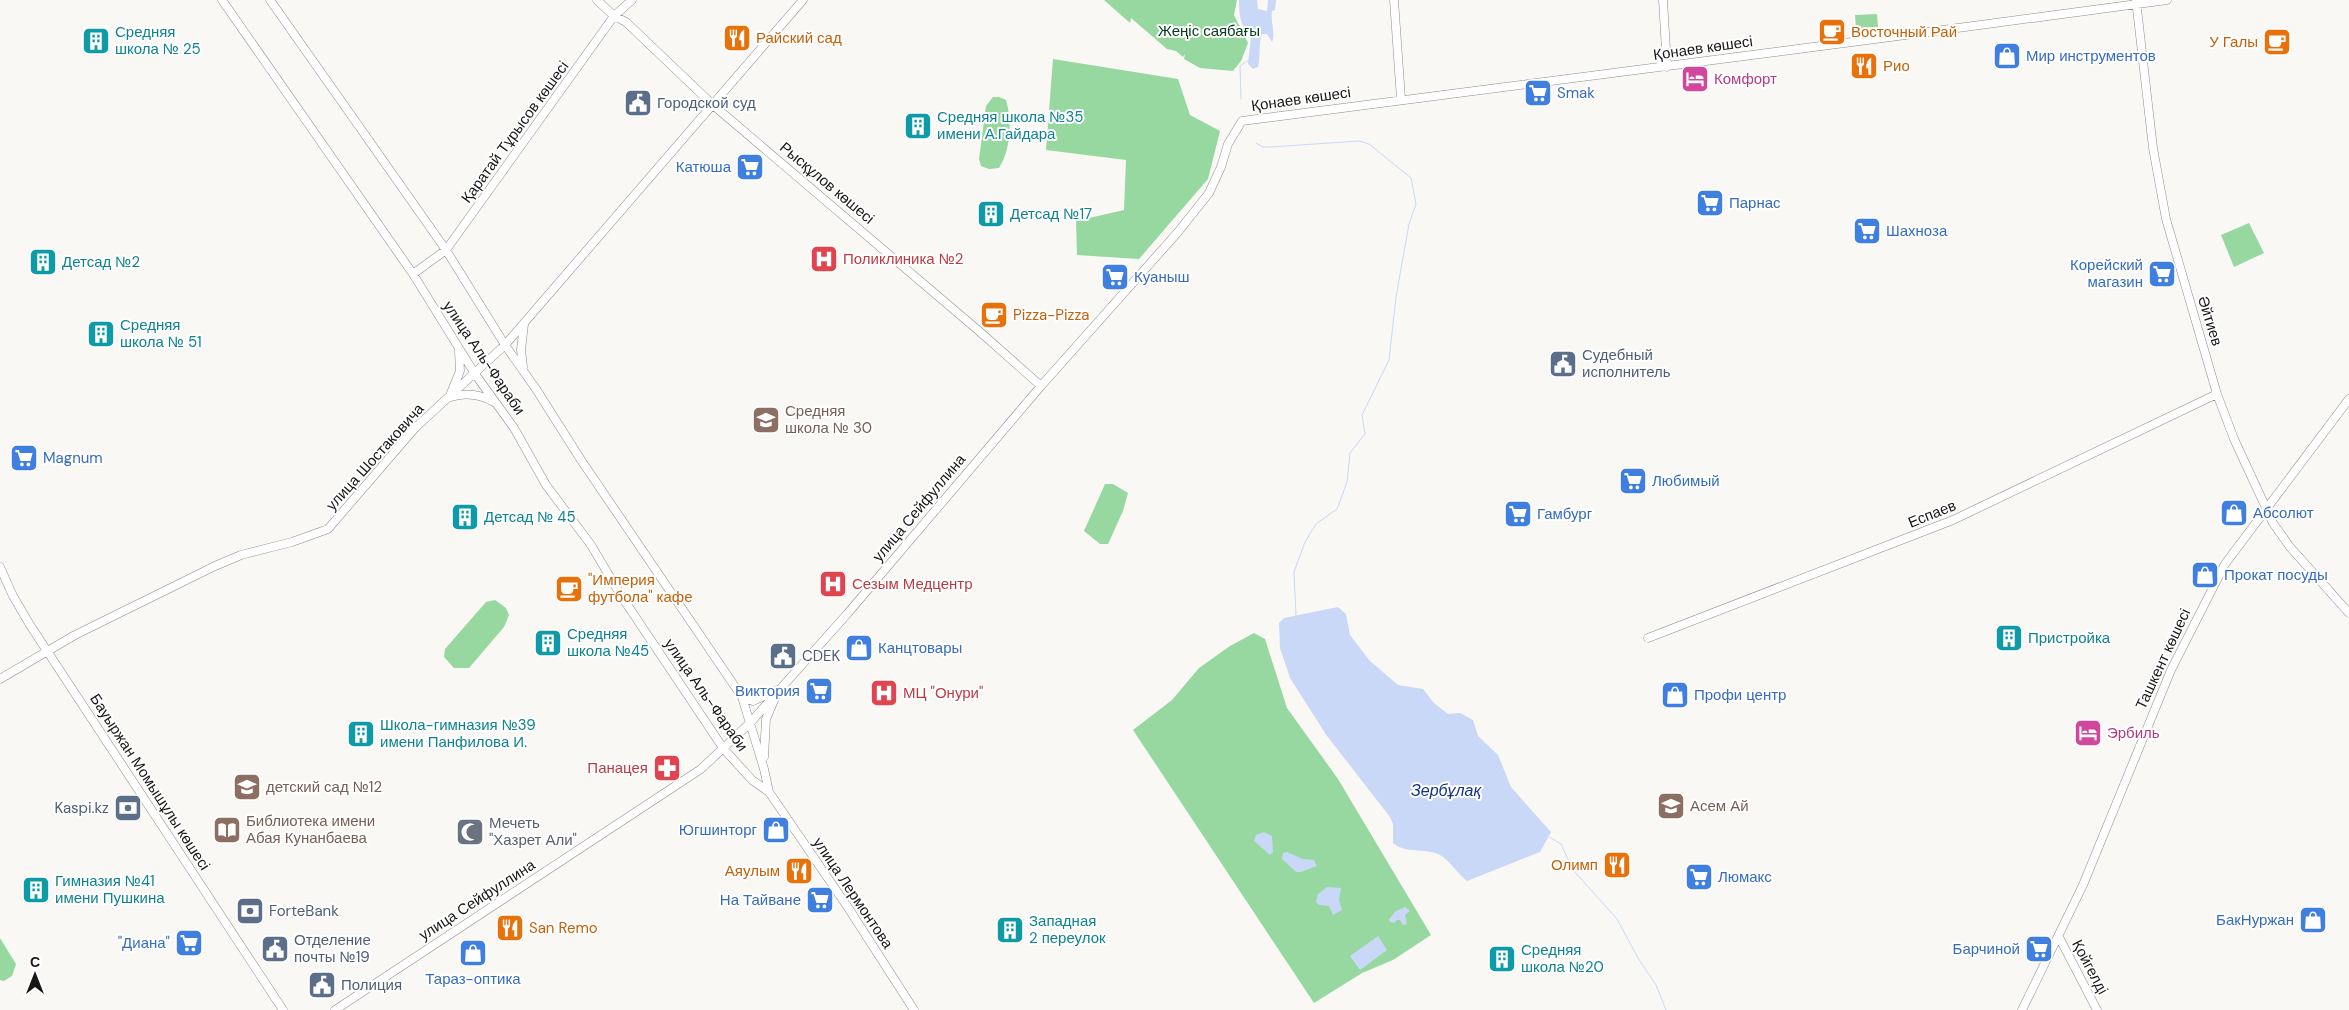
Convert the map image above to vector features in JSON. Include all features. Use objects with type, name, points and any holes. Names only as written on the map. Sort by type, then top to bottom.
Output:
[{"type":"street","name":"улица Аль-Фараби","points":[[222,0],[413,274],[475,374],[514,428],[546,485],[591,545],[620,594],[723,748],[752,780],[768,792]]},
{"type":"street","name":"улица Аль-Фараби","points":[[270,0],[446,250],[580,460],[742,697],[764,769],[768,792]]},
{"type":"street","name":"Рысқұлов көшесі","points":[[597,0],[614,16],[626,22],[713,105],[979,330],[1041,386]]},
{"type":"street","name":"Қаратай Тұрысов көшесі","points":[[413,274],[446,250],[614,16],[632,0]]},
{"type":"street","name":"улица Шостаковича","points":[[0,679],[48,650],[241,555],[292,542],[328,530],[415,428],[505,345],[803,0]]},
{"type":"street","points":[[1394,0],[1401,99]]},
{"type":"street","points":[[1663,0],[1667,67]]},
{"type":"street","name":"Қонаев көшесі","points":[[1242,120],[1667,67],[2136,2],[2167,0]]},
{"type":"street","name":"Әйтиев","points":[[2136,2],[2153,148],[2166,218],[2218,394],[2234,439],[2273,523],[2290,547],[2349,613]]},
{"type":"street","name":"улица Сейфуллина","points":[[336,1010],[701,769],[750,723],[848,613],[1041,386],[1171,239],[1209,193],[1221,167],[1228,144],[1242,120]]},
{"type":"street","points":[[524,323],[520,350],[524,372]]},
{"type":"street","points":[[449,398],[460,371],[457,345]]},
{"type":"street","points":[[449,398],[470,394],[479,395],[496,403]]},
{"type":"street","name":"Еспаев","points":[[1648,638],[1954,520],[2218,394]]},
{"type":"street","name":"Ташкент көшесі","points":[[2022,1010],[2087,876],[2149,722],[2191,628],[2225,564],[2349,399]]},
{"type":"street","name":"Бауыржан Момышұлы көшесі","points":[[0,567],[13,596],[128,776],[283,1010]]},
{"type":"street","points":[[742,697],[753,701],[779,690]]},
{"type":"street","points":[[764,769],[763,733],[766,719],[779,690]]},
{"type":"street","name":"улица Лермонтова","points":[[768,792],[849,909],[914,1010]]},
{"type":"street","name":"Қойгелді","points":[[2059,937],[2097,1010]]},
{"type":"green space","name":"Жеңіс саябағы","points":[[1104,0],[1237,0],[1234,15],[1248,43],[1241,61],[1233,71],[1200,68],[1184,59],[1185,54],[1183,57],[1176,51],[1167,49],[1131,18],[1130,23]]},
{"type":"green space","points":[[1877,14],[1878,27],[1856,28],[1855,15]]},
{"type":"green space","points":[[1053,59],[1178,79],[1190,115],[1220,131],[1208,179],[1139,259],[1077,255],[1076,221],[1124,210],[1126,160],[1046,150]]},
{"type":"green space","points":[[993,97],[1006,100],[1010,126],[1008,144],[1003,161],[999,168],[989,169],[981,166],[979,159],[986,106]]},
{"type":"green space","points":[[2249,223],[2264,253],[2234,267],[2221,235]]},
{"type":"green space","points":[[1105,484],[1113,484],[1128,493],[1123,511],[1108,544],[1100,544],[1084,531]]},
{"type":"green space","points":[[495,600],[506,608],[509,615],[504,627],[469,668],[454,668],[444,657],[445,649],[486,602]]},
{"type":"green space","points":[[1254,633],[1265,639],[1287,708],[1338,779],[1431,935],[1393,960],[1362,973],[1314,1003],[1133,730],[1172,700],[1199,668],[1230,646]]},
{"type":"green space","points":[[0,938],[16,964],[12,976],[4,981],[0,980]]},
{"type":"water","points":[[1239,0],[1257,0],[1258,9],[1267,11],[1268,0],[1276,0],[1275,10],[1272,11],[1272,42],[1267,34],[1262,34],[1258,67],[1253,69],[1248,64],[1251,37],[1244,29],[1241,20]]},
{"type":"water","name":"Зербұлақ","points":[[1338,607],[1346,614],[1350,635],[1370,661],[1398,685],[1423,689],[1434,703],[1448,714],[1460,713],[1473,720],[1478,736],[1498,755],[1511,787],[1551,832],[1540,852],[1467,881],[1438,854],[1403,849],[1393,843],[1393,824],[1390,817],[1327,736],[1290,678],[1280,648],[1279,623],[1284,618]]},
{"type":"water","points":[[1264,832],[1272,836],[1273,852],[1270,855],[1254,841],[1256,835]]},
{"type":"water","points":[[1287,852],[1303,859],[1314,860],[1317,866],[1296,872],[1282,859],[1283,853]]},
{"type":"water","points":[[1327,887],[1341,888],[1339,900],[1342,910],[1333,915],[1329,906],[1319,905],[1316,902],[1318,894]]},
{"type":"water","points":[[1405,907],[1410,911],[1405,915],[1407,924],[1403,925],[1400,920],[1394,923],[1390,922],[1389,919],[1396,911]]},
{"type":"water","points":[[1378,936],[1387,950],[1360,970],[1350,956]]},
{"type":"waterway","points":[[1241,99],[1240,66],[1249,60]]},
{"type":"waterway","points":[[1256,143],[1263,147],[1359,141],[1369,144],[1411,178],[1416,204],[1409,224],[1396,297],[1389,360],[1362,415],[1365,434],[1350,453],[1347,482],[1337,509],[1316,524],[1305,542],[1294,572],[1296,616]]},
{"type":"waterway","points":[[1549,837],[1561,844],[1573,870],[1617,919],[1638,958],[1656,985],[1666,1010]]},
{"type":"place","name":"Восточный Рай","points":[[1832,32]]},
{"type":"place","name":"Райский сад","points":[[737,38]]},
{"type":"place","name":"Средняя школа № 25","points":[[96,41]]},
{"type":"place","name":"У Галы","points":[[2277,42]]},
{"type":"place","name":"Мир инструментов","points":[[2007,56]]},
{"type":"place","name":"Рио","points":[[1864,66]]},
{"type":"place","name":"Комфорт","points":[[1695,79]]},
{"type":"place","name":"Smak","points":[[1538,93]]},
{"type":"place","name":"Городской суд","points":[[638,103]]},
{"type":"place","name":"Средняя школа №35 имени А.Гайдара","points":[[918,126]]},
{"type":"place","name":"Катюша","points":[[750,167]]},
{"type":"place","name":"Парнас","points":[[1710,203]]},
{"type":"place","name":"Детсад №17","points":[[991,214]]},
{"type":"place","name":"Шахноза","points":[[1867,231]]},
{"type":"place","name":"Поликлиника №2","points":[[824,259]]},
{"type":"place","name":"Детсад №2","points":[[43,262]]},
{"type":"place","name":"Корейский магазин","points":[[2162,274]]},
{"type":"place","name":"Куаныш","points":[[1115,277]]},
{"type":"place","name":"Pizza-Pizza","points":[[994,315]]},
{"type":"place","name":"Средняя школа № 51","points":[[101,334]]},
{"type":"place","name":"Судебный исполнитель","points":[[1563,364]]},
{"type":"place","name":"Средняя школа № 30","points":[[766,420]]},
{"type":"place","name":"Magnum","points":[[24,458]]},
{"type":"place","name":"Любимый","points":[[1633,481]]},
{"type":"place","name":"Абсолют","points":[[2234,513]]},
{"type":"place","name":"Гамбург","points":[[1518,514]]},
{"type":"place","name":"Детсад № 45","points":[[465,517]]},
{"type":"place","name":"Прокат посуды","points":[[2205,575]]},
{"type":"place","name":"Сезым Медцентр","points":[[833,584]]},
{"type":"place","name":"\"Империя футбола\" кафе","points":[[569,589]]},
{"type":"place","name":"Пристройка","points":[[2009,638]]},
{"type":"place","name":"Средняя школа №45","points":[[548,643]]},
{"type":"place","name":"Канцтовары","points":[[859,648]]},
{"type":"place","name":"CDEK","points":[[783,656]]},
{"type":"place","name":"Виктория","points":[[819,691]]},
{"type":"place","name":"МЦ \"Онури\"","points":[[884,693]]},
{"type":"place","name":"Профи центр","points":[[1675,695]]},
{"type":"place","name":"Эрбиль","points":[[2088,733]]},
{"type":"place","name":"Школа-гимназия №39 имени Панфилова И.","points":[[361,734]]},
{"type":"place","name":"Панацея","points":[[667,768]]},
{"type":"place","name":"детский сад №12","points":[[247,787]]},
{"type":"place","name":"Асем Ай","points":[[1671,806]]},
{"type":"place","name":"Kaspi.kz","points":[[128,808]]},
{"type":"place","name":"Библиотека имени Абая Кунанбаева","points":[[227,830]]},
{"type":"place","name":"Югшинторг","points":[[776,830]]},
{"type":"place","name":"Мечеть \"Хазрет Али\"","points":[[470,832]]},
{"type":"place","name":"Олимп","points":[[1617,865]]},
{"type":"place","name":"Аяулым","points":[[799,871]]},
{"type":"place","name":"Люмакс","points":[[1699,877]]},
{"type":"place","name":"Гимназия №41 имени Пушкина","points":[[36,890]]},
{"type":"place","name":"На Тайване","points":[[820,900]]},
{"type":"place","name":"ForteBank","points":[[250,911]]},
{"type":"place","name":"БакНуржан","points":[[2313,920]]},
{"type":"place","name":"San Remo","points":[[510,928]]},
{"type":"place","name":"Западная 2 переулок","points":[[1010,930]]},
{"type":"place","name":"\"Диана\"","points":[[189,943]]},
{"type":"place","name":"Отделение почты №19","points":[[275,949]]},
{"type":"place","name":"Барчиной","points":[[2039,949]]},
{"type":"place","name":"Тараз-оптика","points":[[473,953]]},
{"type":"place","name":"Средняя школа №20","points":[[1502,959]]},
{"type":"place","name":"Полиция","points":[[322,985]]}]
